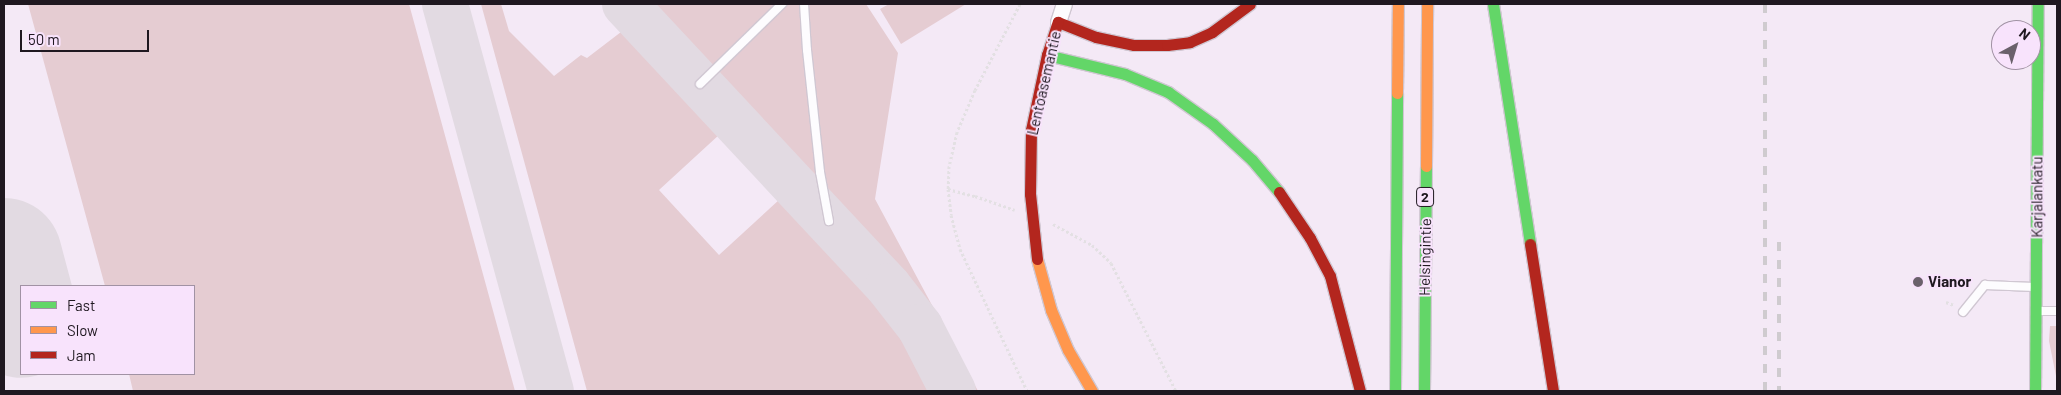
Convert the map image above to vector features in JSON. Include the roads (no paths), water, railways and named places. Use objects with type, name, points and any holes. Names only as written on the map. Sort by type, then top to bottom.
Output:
[{"type":"main road","points":[[1058,22],[1096,37],[1134,45],[1167,45],[1190,42],[1212,32],[1235,17],[1250,4]]},
{"type":"main road","name":"Helsingintie","points":[[1395,391],[1398,4]]},
{"type":"main road","name":"Helsingintie","points":[[1424,391],[1427,4]]},
{"type":"main road","points":[[1492,4],[1554,391]]},
{"type":"main road","name":"Karjalankatu","points":[[2035,391],[2038,4]]},
{"type":"main road","name":"Lentoasemantie","points":[[1058,22],[1047,55],[1031,130],[1030,194],[1038,266],[1051,310],[1068,350],[1092,391]]},
{"type":"main road","points":[[1047,55],[1125,74],[1168,92],[1213,124],[1252,160],[1284,198],[1310,238],[1330,276],[1360,391]]},
{"type":"street","name":"Lentoasemantie","points":[[1058,22],[1064,4]]},
{"type":"lane","points":[[700,84],[782,4]]},
{"type":"lane","points":[[804,4],[820,172],[829,221]]},
{"type":"lane","points":[[1963,312],[1985,285],[2036,287]]},
{"type":"lane","points":[[2036,311],[2057,311]]},
{"type":"railway","points":[[1765,4],[1765,391]]},
{"type":"railway","points":[[1779,242],[1779,391]]},
{"type":"place","name":"Vianor","points":[[1918,282]]}]
